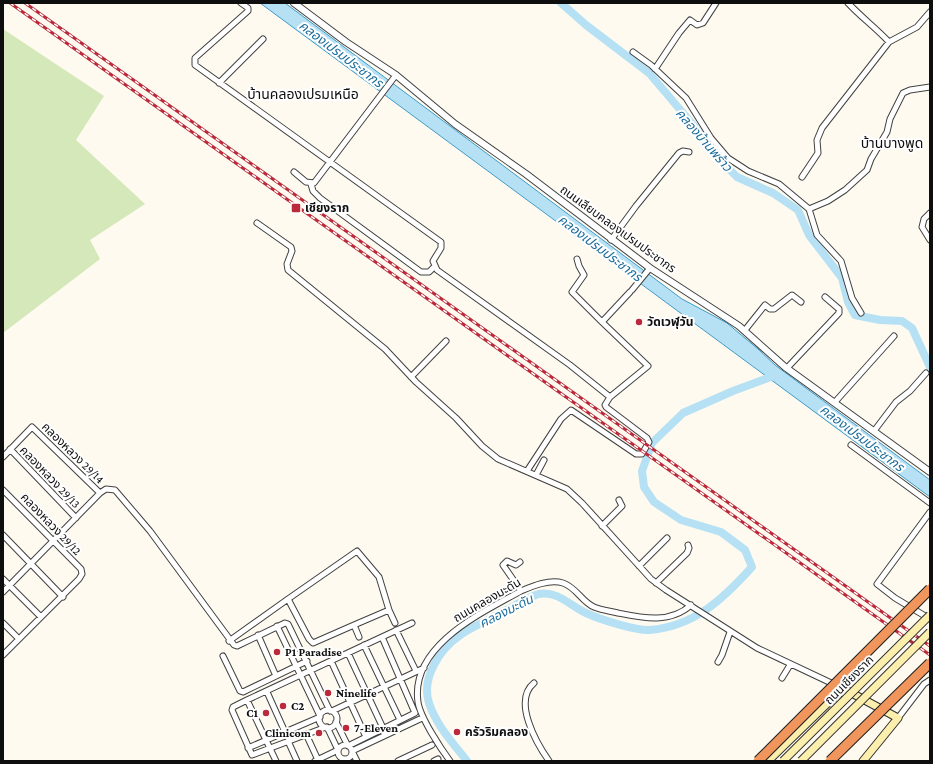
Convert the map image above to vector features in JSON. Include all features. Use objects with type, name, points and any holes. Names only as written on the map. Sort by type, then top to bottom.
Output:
[{"type":"highway","points":[[758,761],[930,590]]},
{"type":"highway","points":[[830,761],[930,663]]},
{"type":"main road","name":"ถนนเชียงราก","points":[[783,761],[930,616]]},
{"type":"main road","name":"ถนนเชียงราก","points":[[801,761],[930,632]]},
{"type":"main road","points":[[768,761],[836,696],[846,690],[898,718],[863,761]]},
{"type":"street","points":[[241,3],[248,8],[248,11],[194,61],[196,65],[440,242],[441,248],[433,261],[434,267],[575,369],[610,397]]},
{"type":"street","name":"ถนนเลียบคลองเปรมประชากร","points":[[294,3],[455,124],[526,174],[648,270],[745,330],[787,368],[930,472]]},
{"type":"street","points":[[655,69],[683,27],[690,20],[697,25],[703,23],[716,3]]},
{"type":"street","points":[[848,3],[860,17],[871,24],[889,42]]},
{"type":"street","points":[[802,177],[818,153],[817,140],[822,128],[889,42],[917,27],[930,12]]},
{"type":"street","points":[[219,83],[263,39]]},
{"type":"street","points":[[633,52],[655,69],[686,98],[711,138],[728,158],[748,171],[779,184],[809,209],[817,235],[841,262],[852,298],[861,313]]},
{"type":"street","points":[[311,184],[317,180],[394,77]]},
{"type":"street","points":[[809,209],[828,201],[845,190],[867,170],[887,132],[890,119],[904,93],[910,90],[930,87]]},
{"type":"street","points":[[611,240],[678,153],[683,151],[689,152]]},
{"type":"street","points":[[294,172],[311,184],[313,190],[320,198],[421,272],[429,272],[434,267]]},
{"type":"street","points":[[930,212],[924,219],[922,227],[930,240]]},
{"type":"street","points":[[257,223],[291,246],[292,251],[286,264],[288,270],[385,349],[411,377],[456,418],[491,454],[498,459],[567,489],[656,583],[730,632],[790,665],[846,690]]},
{"type":"street","points":[[527,471],[561,419],[571,410],[636,454],[642,454],[649,440],[606,407],[606,402],[610,397],[648,366],[572,292],[584,275],[577,259]]},
{"type":"street","points":[[602,322],[632,290],[648,270]]},
{"type":"street","points":[[745,330],[765,305],[774,309],[790,295],[801,302]]},
{"type":"street","points":[[787,368],[839,313],[839,309],[825,297]]},
{"type":"street","points":[[835,402],[894,336]]},
{"type":"street","points":[[411,377],[446,341]]},
{"type":"street","points":[[874,431],[896,402],[910,391],[926,373]]},
{"type":"street","name":"คลองหลวง 29/14","points":[[10,449],[32,427],[100,493]]},
{"type":"street","points":[[851,445],[930,502]]},
{"type":"street","points":[[3,457],[10,449]]},
{"type":"street","name":"คลองหลวง 29/13","points":[[10,449],[76,518]]},
{"type":"street","points":[[536,475],[544,460]]},
{"type":"street","points":[[3,592],[100,493],[110,488],[122,496],[159,542],[230,641],[237,646],[277,626],[285,623],[288,624],[331,711],[336,716],[336,722],[357,761]]},
{"type":"street","name":"คลองหลวง 29/12","points":[[3,490],[81,569],[82,574],[80,579],[63,597]]},
{"type":"street","points":[[602,526],[622,506],[619,500]]},
{"type":"street","points":[[930,512],[877,584],[895,598],[930,619]]},
{"type":"street","points":[[3,535],[63,597],[3,655]]},
{"type":"street","points":[[640,566],[666,538]]},
{"type":"street","points":[[656,583],[687,553],[689,548],[688,545]]},
{"type":"street","points":[[230,641],[357,551],[379,577],[389,610],[395,622]]},
{"type":"street","points":[[520,562],[516,565],[507,561],[503,565],[521,591]]},
{"type":"street","points":[[3,579],[41,617]]},
{"type":"street","name":"ถนนคลองมะดัน","points":[[450,761],[418,704],[418,686],[424,668],[438,646],[456,630],[521,591],[533,586],[557,582],[564,583],[595,607],[655,618],[678,615],[692,606]]},
{"type":"street","points":[[288,599],[309,639],[313,643],[389,610]]},
{"type":"street","points":[[3,623],[19,639]]},
{"type":"street","points":[[336,722],[333,726],[306,734],[255,756],[252,755],[248,748],[232,710],[233,707],[247,700],[312,671],[412,623]]},
{"type":"street","points":[[354,625],[359,636]]},
{"type":"street","points":[[277,626],[320,717],[320,722],[326,727],[338,750],[339,760],[350,756],[352,751],[420,719]]},
{"type":"street","points":[[396,630],[416,671]]},
{"type":"street","points":[[718,662],[730,632]]},
{"type":"street","points":[[258,635],[276,676]]},
{"type":"street","points":[[306,734],[316,760],[415,713],[382,637]]},
{"type":"street","points":[[364,645],[400,720]]},
{"type":"street","points":[[348,653],[384,728]]},
{"type":"street","points":[[223,656],[240,691],[243,692],[307,661]]},
{"type":"street","points":[[331,661],[366,737]]},
{"type":"street","points":[[782,678],[790,665]]},
{"type":"street","points":[[248,748],[320,717],[324,712],[331,711],[424,668]]},
{"type":"street","points":[[898,718],[924,684],[930,680]]},
{"type":"street","points":[[534,684],[530,686],[525,699],[525,712],[534,734],[549,761]]},
{"type":"street","points":[[267,692],[285,732]]},
{"type":"street","points":[[247,700],[276,761]]},
{"type":"street","points":[[288,741],[297,761]]},
{"type":"street","points":[[398,761],[432,745]]},
{"type":"green space","points":[[3,29],[104,96],[76,140],[145,204],[90,240],[100,259],[3,333]]},
{"type":"water","name":"คลองเปรมประชากร","points":[[260,3],[285,3],[682,299],[727,323],[775,365],[930,480],[930,497]]},
{"type":"waterway","name":"คลองบ้านพร้าว","points":[[561,3],[586,25],[649,73],[694,126],[716,156],[737,177],[773,193],[798,210],[809,235],[842,278],[848,302],[855,315],[880,320],[902,321],[912,328],[930,367]]},
{"type":"waterway","name":"คลองมะดัน","points":[[467,761],[445,734],[436,719],[427,694],[430,675],[439,657],[445,649],[463,633],[539,594],[553,595],[586,613],[636,629],[650,630],[666,627],[681,623],[707,609],[730,590],[752,567],[745,550],[721,532],[681,520],[654,502],[644,487],[642,471],[652,443],[683,413],[733,391],[776,375]]},
{"type":"railway","points":[[10,3],[930,655]]},
{"type":"railway","points":[[25,3],[930,646]]},
{"type":"place","name":"เชียงราก","points":[[296,208]]},
{"type":"place","name":"วัดเวฬุวัน","points":[[639,322]]},
{"type":"place","name":"P1 Paradise","points":[[277,652]]},
{"type":"place","name":"Ninelife","points":[[328,693]]},
{"type":"place","name":"C2","points":[[283,706]]},
{"type":"place","name":"C1","points":[[266,713]]},
{"type":"place","name":"7-Eleven","points":[[346,728]]},
{"type":"place","name":"ครัวริมคลอง","points":[[457,732]]},
{"type":"place","name":"Clinicom","points":[[319,733]]},
{"type":"district","name":"บ้านคลองเปรมเหนือ","points":[[303,94]]},
{"type":"district","name":"บ้านบางพูด","points":[[892,143]]}]
